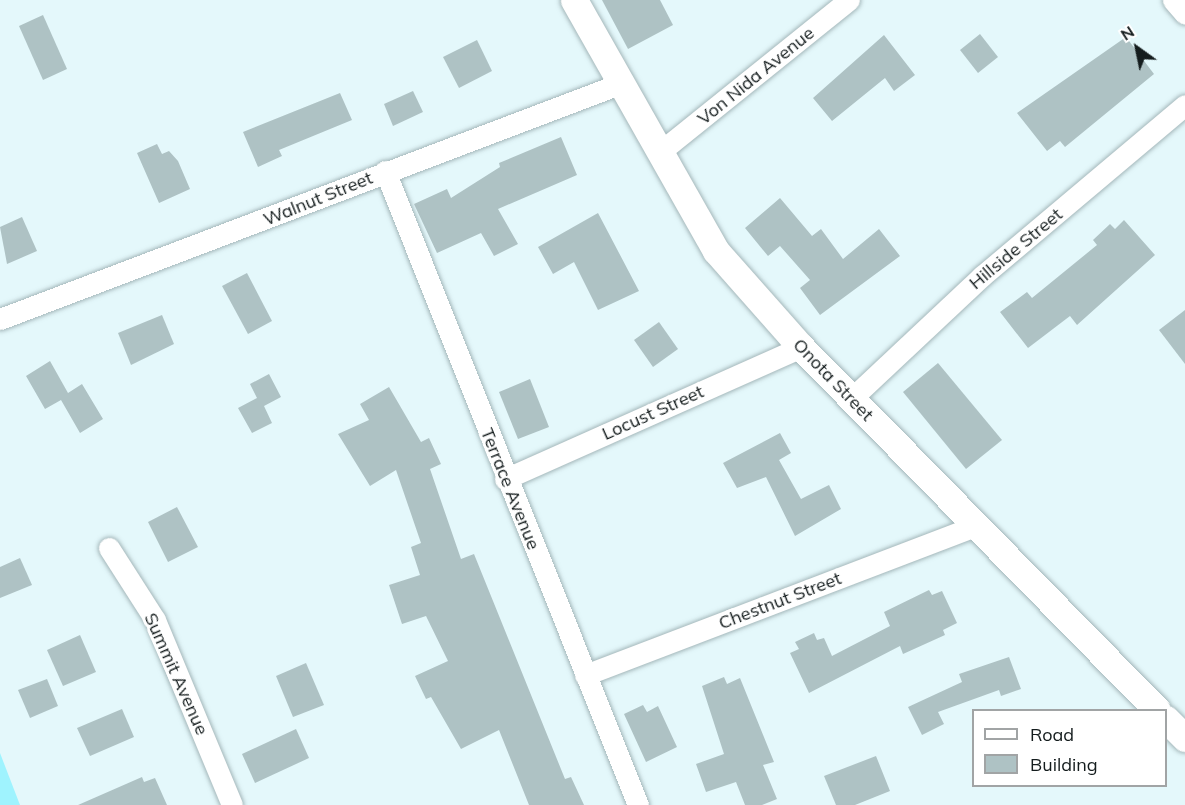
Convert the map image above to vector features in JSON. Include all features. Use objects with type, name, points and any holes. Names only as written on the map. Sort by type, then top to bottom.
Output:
[{"type":"street","name":"Onota Street","points":[[574,0],[716,251],[801,347],[1155,709]]},
{"type":"street","name":"Von Nida Avenue","points":[[661,151],[849,0]]},
{"type":"street","points":[[1173,0],[1185,14]]},
{"type":"street","name":"Walnut Street","points":[[7,317],[385,171],[622,83]]},
{"type":"street","name":"Hillside Street","points":[[851,399],[982,276],[1185,105]]},
{"type":"street","name":"Terrace Avenue","points":[[385,171],[505,479],[638,805]]},
{"type":"street","name":"Locust Street","points":[[505,479],[801,347]]},
{"type":"street","name":"Chestnut Street","points":[[585,675],[975,526]]},
{"type":"street","name":"Summit Avenue","points":[[110,548],[155,620],[232,805]]},
{"type":"street","points":[[1167,720],[1185,738]]},
{"type":"shaded area","points":[[0,753],[20,805],[0,805]]},
{"type":"building","points":[[602,0],[660,0],[673,25],[628,49]]},
{"type":"building","points":[[43,15],[67,69],[43,80],[19,26]]},
{"type":"building","points":[[980,34],[998,57],[978,73],[960,50]]},
{"type":"building","points":[[884,35],[915,75],[894,91],[885,78],[832,121],[813,98]]},
{"type":"building","points":[[1126,37],[1154,74],[1065,147],[1060,141],[1047,151],[1017,113]]},
{"type":"building","points":[[477,40],[492,71],[459,88],[443,57]]},
{"type":"building","points":[[413,91],[423,112],[393,126],[384,104]]},
{"type":"building","points":[[340,93],[352,120],[279,150],[282,156],[258,167],[243,132]]},
{"type":"building","points":[[561,137],[577,175],[498,209],[518,244],[494,256],[481,233],[437,253],[414,204],[447,189],[451,198],[500,167],[499,163]]},
{"type":"building","points":[[157,144],[162,154],[169,151],[178,161],[190,189],[159,203],[137,153]]},
{"type":"building","points":[[780,198],[812,236],[821,229],[843,259],[879,229],[900,256],[820,315],[800,288],[810,280],[780,246],[768,256],[745,228]]},
{"type":"building","points":[[598,213],[639,291],[598,310],[574,262],[553,274],[538,247]]},
{"type":"building","points":[[22,217],[37,251],[7,264],[0,227]]},
{"type":"building","points":[[1124,220],[1155,255],[1077,325],[1070,316],[1028,348],[1000,312],[1027,292],[1032,298],[1097,245],[1093,240],[1110,224],[1115,229]]},
{"type":"building","points":[[247,273],[272,321],[248,334],[222,286]]},
{"type":"building","points":[[1185,310],[1185,364],[1159,330]]},
{"type":"building","points":[[162,315],[174,344],[131,365],[118,333]]},
{"type":"building","points":[[659,322],[678,349],[653,367],[634,340]]},
{"type":"building","points":[[50,361],[68,393],[82,384],[103,419],[80,433],[61,400],[45,409],[26,376]]},
{"type":"building","points":[[938,363],[1002,440],[966,469],[903,392]]},
{"type":"building","points":[[269,374],[281,397],[264,406],[272,423],[252,433],[238,408],[257,398],[250,384]]},
{"type":"building","points":[[530,379],[549,427],[518,439],[499,392]]},
{"type":"building","points":[[389,387],[421,442],[429,438],[441,464],[430,469],[461,559],[474,554],[565,779],[571,777],[584,805],[529,805],[499,730],[461,749],[431,697],[426,699],[415,676],[448,661],[426,616],[402,624],[389,585],[420,575],[411,547],[421,543],[396,470],[370,486],[338,434],[369,420],[360,404]]},
{"type":"building","points":[[780,433],[791,453],[779,460],[801,499],[829,485],[841,509],[795,536],[766,477],[737,488],[723,463]]},
{"type":"building","points":[[177,507],[198,547],[168,562],[148,522]]},
{"type":"building","points":[[20,558],[32,585],[0,598],[0,567]]},
{"type":"building","points":[[929,590],[932,595],[942,591],[957,623],[943,630],[945,635],[903,654],[900,646],[809,693],[790,653],[799,649],[795,642],[814,633],[817,640],[824,638],[832,656],[890,626],[884,612]]},
{"type":"building","points":[[80,635],[96,672],[63,686],[47,650]]},
{"type":"building","points":[[1009,657],[1021,689],[1001,696],[999,690],[938,712],[944,724],[922,735],[908,707],[962,682],[959,674]]},
{"type":"building","points":[[306,663],[324,705],[293,717],[276,676]]},
{"type":"building","points":[[724,677],[727,684],[740,678],[774,762],[763,765],[777,799],[762,805],[745,805],[736,782],[706,792],[696,764],[724,754],[702,686]]},
{"type":"building","points":[[47,679],[58,706],[30,718],[18,690]]},
{"type":"building","points":[[643,705],[647,712],[658,706],[677,747],[646,762],[624,714]]},
{"type":"building","points":[[122,709],[134,737],[90,756],[77,728]]},
{"type":"building","points":[[296,729],[309,758],[255,783],[242,754]]},
{"type":"building","points":[[876,756],[890,791],[855,805],[836,805],[824,776]]},
{"type":"building","points":[[142,777],[144,782],[155,778],[167,805],[78,805]]}]
